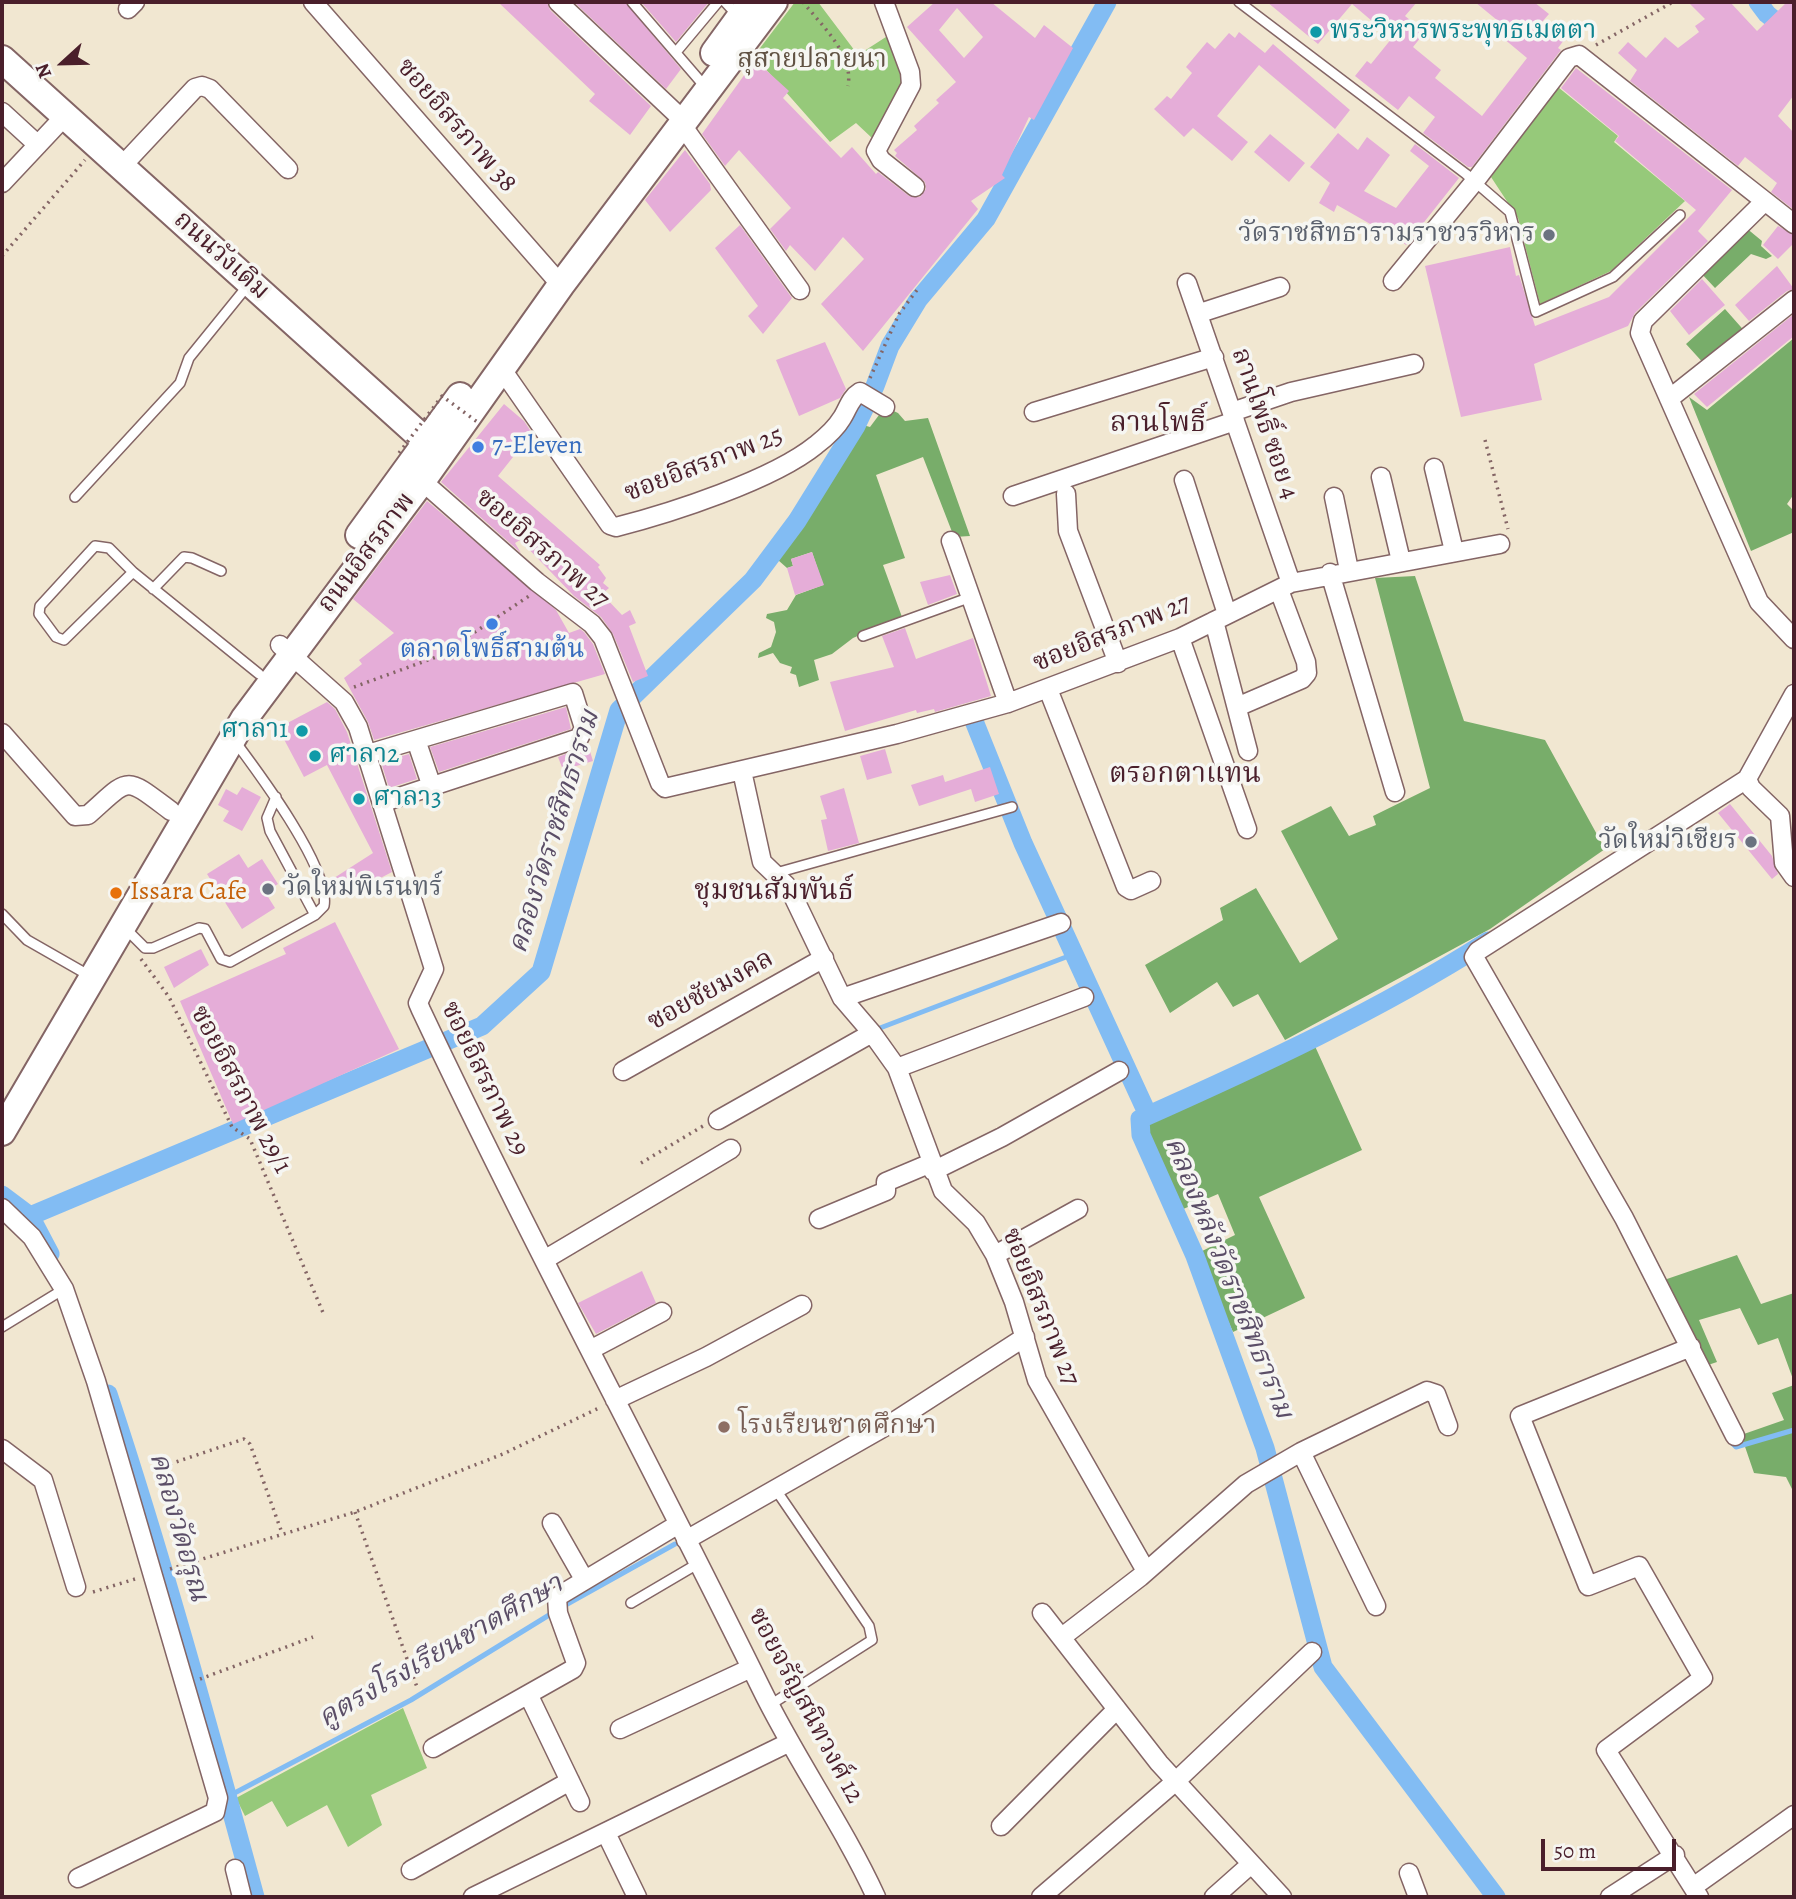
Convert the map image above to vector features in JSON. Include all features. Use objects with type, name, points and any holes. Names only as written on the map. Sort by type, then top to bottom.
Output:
[{"type":"main road","points":[[2,1105],[87,974],[171,811],[217,732],[259,674],[285,650],[556,279],[679,119],[702,84],[743,10],[774,2]]},
{"type":"main road","name":"ถนนวังเดิม","points":[[2,59],[434,448]]},
{"type":"main road","name":"ถนนอิสรภาพ","points":[[2,1132],[87,974],[122,930],[285,650],[422,481],[434,448],[501,368],[556,279]]},
{"type":"street","name":"ซอยอิสรภาพ 38","points":[[313,2],[556,279]]},
{"type":"street","points":[[558,2],[679,119],[800,290]]},
{"type":"street","points":[[884,2],[910,72],[911,85],[876,151],[881,160],[915,187]]},
{"type":"street","points":[[1392,281],[1475,181],[1569,58],[1579,55],[1794,224]]},
{"type":"street","points":[[122,166],[195,88],[202,86],[210,89],[288,169]]},
{"type":"street","points":[[2,112],[38,145]]},
{"type":"street","points":[[2,183],[64,117]]},
{"type":"street","points":[[1765,201],[1640,326],[1669,399],[1759,602],[1794,639]]},
{"type":"street","name":"ลานโพธิ์ ซอย 4","points":[[1187,283],[1200,313],[1233,417],[1306,662],[1307,673],[1302,679],[1237,707]]},
{"type":"street","points":[[1200,313],[1280,287]]},
{"type":"street","points":[[1669,399],[1794,300]]},
{"type":"street","points":[[1034,412],[1214,357]]},
{"type":"street","points":[[1013,496],[1233,417],[1291,392],[1414,364]]},
{"type":"street","name":"ซอยอิสรภาพ 25","points":[[501,368],[610,526],[616,527],[740,485],[800,457],[841,420],[861,394]]},
{"type":"street","points":[[861,394],[885,407]]},
{"type":"street","points":[[1434,468],[1454,551]]},
{"type":"street","points":[[1381,477],[1401,561]]},
{"type":"street","points":[[1184,480],[1221,618],[1248,751]]},
{"type":"street","name":"ซอยอิสรภาพ 27","points":[[422,481],[543,586],[580,614],[603,638],[660,783],[665,788],[897,734],[1008,703],[1180,638],[1285,586],[1330,573],[1500,544]]},
{"type":"street","points":[[1066,494],[1070,538],[1118,663]]},
{"type":"street","points":[[1334,497],[1349,570]]},
{"type":"street","points":[[951,541],[1008,703]]},
{"type":"street","points":[[1330,573],[1395,792]]},
{"type":"street","points":[[1180,638],[1247,830]]},
{"type":"street","name":"ซอยอิสรภาพ 29","points":[[285,650],[344,702],[358,727],[384,802],[434,969],[418,1003],[682,1532]]},
{"type":"street","points":[[1048,689],[1126,887],[1131,890],[1151,881]]},
{"type":"street","points":[[368,754],[573,693],[584,728],[579,738],[431,784],[384,802]]},
{"type":"street","points":[[1735,1436],[1624,1218],[1474,957],[1478,951],[1653,836],[1746,779],[1794,694]]},
{"type":"street","points":[[2,733],[75,816],[88,815],[114,789],[135,784],[171,811]]},
{"type":"street","points":[[416,740],[431,784]]},
{"type":"street","name":"ซอยอิสรภาพ 27","points":[[741,771],[762,862],[776,873],[794,898],[842,998],[872,1032],[897,1068],[914,1106],[932,1167],[943,1191],[976,1223],[995,1255],[1025,1337],[1037,1380],[1146,1571]]},
{"type":"street","points":[[1746,779],[1751,788],[1779,813],[1784,863],[1794,877]]},
{"type":"street","points":[[842,998],[1061,923]]},
{"type":"street","name":"ซอยชัยมงคล","points":[[623,1071],[824,958]]},
{"type":"street","points":[[897,1068],[1084,997]]},
{"type":"street","points":[[718,1120],[872,1032]]},
{"type":"street","points":[[819,1219],[886,1191],[886,1182],[932,1167],[1002,1137],[1119,1071]]},
{"type":"street","points":[[544,1259],[731,1149]]},
{"type":"street","points":[[2,1208],[32,1237],[64,1289],[154,1573],[218,1806],[215,1812],[78,1878]]},
{"type":"street","points":[[995,1255],[1078,1209]]},
{"type":"street","points":[[615,1400],[706,1357],[802,1305]]},
{"type":"street","points":[[590,1350],[662,1312]]},
{"type":"street","points":[[433,1748],[528,1696],[576,1663],[557,1609],[557,1597],[584,1579],[776,1490],[895,1421],[1025,1337]]},
{"type":"street","points":[[1690,1347],[1520,1416],[1588,1586],[1639,1566],[1703,1678],[1606,1750],[1696,1892],[1794,1815]]},
{"type":"street","points":[[1062,1637],[1146,1571],[1255,1479],[1284,1461],[1427,1391],[1436,1394],[1448,1426]]},
{"type":"street","points":[[2,1450],[43,1480],[76,1587]]},
{"type":"street","points":[[1301,1452],[1376,1606]]},
{"type":"street","points":[[552,1523],[584,1579]]},
{"type":"street","name":"ซอยจรัญสนิทวงศ์ 12","points":[[682,1532],[769,1705],[858,1858],[876,1897]]},
{"type":"street","points":[[1042,1613],[1176,1781],[1282,1897]]},
{"type":"street","points":[[1041,1897],[1176,1781],[1312,1652]]},
{"type":"street","points":[[620,1729],[751,1668]]},
{"type":"street","points":[[528,1696],[580,1802]]},
{"type":"street","points":[[1001,1826],[1117,1709]]},
{"type":"street","points":[[473,1897],[790,1742]]},
{"type":"street","points":[[411,1870],[570,1781]]},
{"type":"street","points":[[606,1833],[637,1897]]},
{"type":"street","points":[[1610,1897],[1675,1856]]},
{"type":"street","points":[[1214,1897],[1250,1865]]},
{"type":"street","points":[[235,1869],[239,1896]]},
{"type":"street","points":[[1409,1873],[1418,1897]]},
{"type":"lane","points":[[632,2],[677,51],[702,84]]},
{"type":"lane","points":[[677,51],[718,2]]},
{"type":"lane","points":[[1239,2],[1475,181],[1510,212],[1536,312],[1613,277],[1680,215]]},
{"type":"lane","points":[[75,497],[180,383],[188,358],[250,282]]},
{"type":"lane","points":[[133,572],[64,640],[56,637],[39,614],[40,606],[95,546],[109,548],[153,589],[259,674]]},
{"type":"lane","points":[[153,589],[184,557],[221,571]]},
{"type":"lane","points":[[863,636],[971,597]]},
{"type":"lane","points":[[122,930],[145,948],[153,948],[199,928],[205,929],[221,959],[230,962],[315,915],[324,906],[324,886],[276,797],[233,739]]},
{"type":"lane","points":[[276,797],[267,818],[270,831],[315,915]]},
{"type":"lane","points":[[776,873],[1012,807]]},
{"type":"lane","points":[[2,914],[27,940],[87,974]]},
{"type":"lane","points":[[2,1327],[64,1289]]},
{"type":"lane","points":[[769,1705],[872,1640],[873,1636],[776,1490]]},
{"type":"lane","points":[[631,1602],[699,1563]]},
{"type":"path","points":[[803,2],[841,50],[850,73],[848,86]]},
{"type":"path","points":[[1579,55],[1674,2]]},
{"type":"path","points":[[2,256],[97,145]]},
{"type":"path","points":[[861,394],[899,314],[917,290]]},
{"type":"path","points":[[399,453],[442,396],[480,424]]},
{"type":"path","points":[[1485,440],[1508,528],[1507,536],[1500,544]]},
{"type":"path","points":[[336,694],[439,656],[543,586]]},
{"type":"path","name":"ซอยอิสรภาพ 29/1","points":[[122,930],[169,997],[232,1127],[250,1139],[324,1315]]},
{"type":"path","points":[[641,1163],[718,1120]]},
{"type":"path","points":[[178,1566],[355,1512],[503,1454],[615,1400]]},
{"type":"path","points":[[170,1464],[244,1440],[250,1444],[282,1533]]},
{"type":"path","points":[[355,1512],[418,1690]]},
{"type":"path","points":[[76,1587],[85,1595],[154,1573]]},
{"type":"path","points":[[202,1679],[313,1637]]},
{"type":"green space","name":"สุสายปลายนา","points":[[795,2],[818,2],[858,55],[889,35],[902,68],[903,90],[872,138],[856,123],[830,142],[754,56]]},
{"type":"green space","points":[[1558,87],[1618,136],[1614,142],[1685,201],[1611,271],[1540,304],[1518,218],[1491,177]]},
{"type":"green space","points":[[1745,227],[1762,241],[1761,246],[1772,256],[1766,259],[1751,254],[1715,288],[1700,272]]},
{"type":"green space","points":[[1725,309],[1748,335],[1706,366],[1686,344]]},
{"type":"green space","points":[[1794,338],[1794,494],[1787,504],[1794,511],[1794,532],[1751,551],[1689,397],[1707,410]]},
{"type":"green space","points":[[885,407],[898,413],[905,421],[928,418],[970,536],[954,537],[923,457],[876,475],[905,558],[883,565],[902,617],[853,638],[832,654],[814,660],[819,680],[799,687],[796,675],[790,673],[792,667],[780,663],[773,653],[758,658],[759,653],[771,647],[776,632],[774,622],[766,618],[767,614],[787,610],[796,595],[823,585],[812,552],[791,559],[793,566],[787,568],[778,560],[863,425],[870,427]]},
{"type":"green space","points":[[1415,576],[1464,721],[1545,740],[1605,849],[1490,929],[1285,1040],[1258,994],[1233,1007],[1217,982],[1170,1013],[1145,965],[1223,920],[1220,908],[1256,888],[1300,963],[1338,939],[1281,831],[1331,806],[1349,836],[1376,825],[1373,816],[1430,788],[1375,578]]},
{"type":"green space","points":[[1314,1044],[1362,1150],[1259,1197],[1305,1298],[1233,1332],[1198,1253],[1235,1235],[1218,1194],[1181,1210],[1145,1124]]},
{"type":"green space","points":[[1737,1255],[1761,1304],[1794,1293],[1794,1382],[1778,1338],[1758,1345],[1740,1308],[1699,1320],[1717,1362],[1708,1365],[1664,1280]]},
{"type":"green space","points":[[1794,1385],[1794,1493],[1786,1477],[1754,1473],[1741,1435],[1784,1420],[1772,1393]]},
{"type":"green space","points":[[403,1708],[427,1768],[371,1795],[382,1825],[348,1847],[327,1805],[287,1827],[272,1801],[245,1816],[236,1798]]},
{"type":"building","points":[[498,2],[547,2],[550,10],[651,106],[630,135],[589,101],[595,94]]},
{"type":"building","points":[[574,2],[625,2],[681,69],[666,89]]},
{"type":"building","points":[[641,2],[709,2],[676,42]]},
{"type":"building","points":[[935,2],[991,2],[1035,38],[1044,25],[1073,48],[1034,120],[1029,117],[1002,175],[1005,178],[971,201],[978,209],[863,351],[821,304],[864,259],[843,237],[815,271],[790,245],[786,251],[770,229],[791,208],[739,150],[725,166],[702,134],[755,60],[789,91],[783,98],[841,158],[852,147],[876,174],[878,172],[909,196],[920,197],[926,189],[925,182],[895,156],[897,153],[894,150],[917,130],[914,126],[939,103],[936,100],[956,82],[907,27]],"holes":[[[957,8],[983,37],[964,58],[939,30]]]},
{"type":"building","points":[[1267,2],[1417,2],[1405,16],[1425,32],[1413,47],[1441,70],[1435,78],[1482,116],[1527,58],[1497,33],[1503,25],[1475,2],[1534,2],[1549,14],[1542,22],[1564,40],[1558,48],[1561,50],[1472,167],[1468,167],[1423,133],[1435,117],[1409,96],[1398,110],[1355,76],[1367,61],[1371,64],[1392,38],[1352,4],[1318,44]]},
{"type":"building","points":[[1688,2],[1730,2],[1757,31],[1787,2],[1794,2],[1794,95],[1778,116],[1794,133],[1794,210],[1771,192],[1777,183],[1745,157],[1738,166],[1630,81],[1637,70],[1618,53],[1628,42],[1646,58],[1665,37],[1678,48],[1699,32],[1695,26],[1705,19]]},
{"type":"building","points":[[1239,32],[1265,53],[1273,44],[1350,110],[1335,129],[1259,65],[1217,116],[1248,142],[1232,161],[1193,128],[1184,137],[1154,109],[1167,96],[1171,99],[1192,73],[1186,67],[1207,42],[1215,49],[1229,33],[1235,38]]},
{"type":"building","points":[[1576,68],[1732,190],[1698,231],[1708,241],[1635,313],[1628,326],[1534,364],[1542,400],[1461,417],[1425,266],[1510,247],[1516,276],[1519,275],[1535,326],[1609,297],[1696,210],[1615,141],[1619,136],[1561,88]]},
{"type":"building","points":[[1338,133],[1358,150],[1367,137],[1390,155],[1364,191],[1396,208],[1429,166],[1410,151],[1415,144],[1459,178],[1406,245],[1381,225],[1379,229],[1337,205],[1334,212],[1319,203],[1330,183],[1310,167]]},
{"type":"building","points":[[1270,134],[1305,163],[1289,182],[1254,152]]},
{"type":"building","points":[[685,150],[710,184],[711,190],[670,232],[645,200]]},
{"type":"building","points":[[740,225],[792,298],[763,334],[748,316],[758,306],[715,248]]},
{"type":"building","points":[[1778,226],[1794,235],[1794,243],[1778,259],[1763,245]]},
{"type":"building","points":[[1777,266],[1794,289],[1787,291],[1749,321],[1735,305]]},
{"type":"building","points":[[1702,279],[1725,305],[1689,335],[1670,311]]},
{"type":"building","points":[[1794,314],[1794,336],[1707,407],[1694,394]]},
{"type":"building","points":[[825,342],[846,389],[840,398],[799,416],[776,360]]},
{"type":"building","points":[[504,404],[524,421],[532,433],[498,476],[600,565],[598,567],[606,578],[603,583],[609,588],[602,594],[622,615],[630,610],[636,623],[629,626],[648,676],[633,682],[613,634],[601,617],[574,596],[520,540],[515,543],[521,553],[441,482]]},
{"type":"building","points":[[427,501],[556,610],[569,633],[580,629],[584,632],[593,644],[605,674],[374,740],[368,722],[344,678],[362,664],[359,660],[394,633],[353,599]]},
{"type":"building","points":[[812,552],[824,585],[795,595],[787,568],[793,566],[791,559]]},
{"type":"building","points":[[950,575],[957,594],[928,605],[920,582]]},
{"type":"building","points":[[905,628],[916,659],[973,638],[991,696],[935,712],[934,709],[917,713],[916,710],[845,731],[830,682],[894,667],[882,636]]},
{"type":"building","points":[[327,702],[335,709],[347,732],[392,872],[344,897],[334,878],[373,853],[327,765],[304,777],[278,728]]},
{"type":"building","points":[[566,707],[571,729],[439,772],[430,747]]},
{"type":"building","points":[[588,745],[593,761],[563,770],[558,757]]},
{"type":"building","points":[[885,749],[892,773],[867,780],[860,756]]},
{"type":"building","points":[[409,754],[417,779],[389,788],[381,762]]},
{"type":"building","points":[[990,767],[999,794],[975,802],[971,789],[919,806],[911,785],[943,775],[945,782]]},
{"type":"building","points":[[242,787],[261,797],[242,831],[223,821],[229,811],[218,805],[226,789],[237,795]]},
{"type":"building","points":[[844,788],[859,843],[828,851],[821,820],[827,819],[820,796]]},
{"type":"building","name":"วัดใหม่วิเชียร","points":[[1730,804],[1772,856],[1778,874],[1772,879],[1718,813]]},
{"type":"building","points":[[239,854],[248,868],[262,859],[278,884],[265,892],[275,908],[242,929],[207,874]]},
{"type":"building","points":[[335,922],[399,1049],[233,1124],[180,1001],[286,954],[283,948]]},
{"type":"building","points":[[201,949],[209,965],[174,988],[164,967]]},
{"type":"building","points":[[642,1271],[656,1303],[596,1334],[578,1303]]},
{"type":"waterway","name":"คลองวัดราชสิทธาราม","points":[[30,1216],[482,1026],[541,972],[619,710],[753,580],[797,521],[856,426],[890,346],[918,300],[986,219],[1107,2]]},
{"type":"waterway","name":"คลองหลังวัดราชสิทธาราม","points":[[1758,2],[1767,14],[1794,36]]},
{"type":"waterway","points":[[974,721],[1023,843],[1148,1115]]},
{"type":"waterway","name":"คลองหลังวัดราชสิทธาราม","points":[[1488,941],[1361,1014],[1140,1119],[1141,1135],[1195,1256],[1265,1448],[1323,1667],[1496,1897]]},
{"type":"waterway","points":[[880,1028],[1074,954]]},
{"type":"waterway","name":"คลองวัดราชสิทธาราม","points":[[2,1195],[30,1216],[50,1254]]},
{"type":"waterway","name":"คลองวัดอรุณ","points":[[108,1394],[167,1582],[255,1897]]},
{"type":"waterway","points":[[1730,1441],[1736,1447],[1794,1430]]},
{"type":"waterway","name":"คูตรงโรงเรียนชาตศึกษา","points":[[562,1607],[675,1544]]},
{"type":"waterway","name":"คูตรงโรงเรียนชาตศึกษา","points":[[227,1797],[411,1700],[554,1612]]},
{"type":"place","name":"พระวิหารพระพุทธเมตตา","points":[[1316,32]]},
{"type":"place","name":"วัดราชสิทธารามราชวรวิหาร","points":[[1549,235]]},
{"type":"place","name":"7-Eleven","points":[[478,447]]},
{"type":"place","name":"ตลาดโพธิ์สามต้น","points":[[492,624]]},
{"type":"place","name":"ศาลา1","points":[[302,731]]},
{"type":"place","name":"ศาลา2","points":[[315,756]]},
{"type":"place","name":"ศาลา3","points":[[359,799]]},
{"type":"place","name":"วัดใหม่วิเชียร","points":[[1751,842]]},
{"type":"place","name":"วัดใหม่พิเรนทร์","points":[[268,889]]},
{"type":"place","name":"Issara Cafe","points":[[116,893]]},
{"type":"place","name":"โรงเรียนชาตศึกษา","points":[[724,1427]]},
{"type":"district","name":"ลานโพธิ์","points":[[1158,424]]},
{"type":"district","name":"ตรอกตาแทน","points":[[1185,775]]},
{"type":"district","name":"ชุมชนสัมพันธ์","points":[[774,892]]}]
